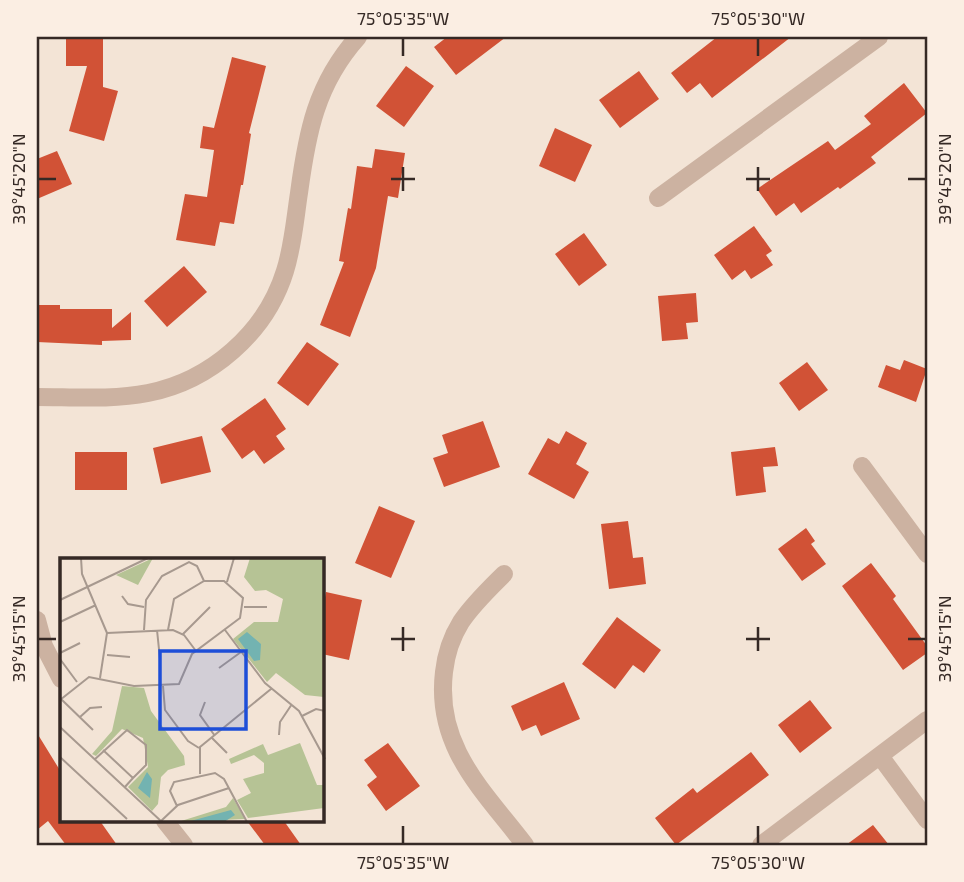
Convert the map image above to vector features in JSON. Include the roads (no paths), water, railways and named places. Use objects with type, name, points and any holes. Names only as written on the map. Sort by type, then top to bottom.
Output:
[{"type":"street","points":[[37,397],[128,396],[166,389],[206,371],[242,342],[267,310],[284,274],[312,118],[331,74],[358,37]]},
{"type":"street","points":[[658,198],[879,37]]},
{"type":"street","points":[[862,466],[927,554]]},
{"type":"street","points":[[504,574],[473,607],[453,636],[445,666],[442,698],[444,720],[458,755],[525,845]]},
{"type":"street","points":[[37,620],[44,646],[60,677]]},
{"type":"street","points":[[761,845],[927,720]]},
{"type":"street","points":[[880,756],[927,820]]},
{"type":"street","points":[[167,822],[184,845]]}]
